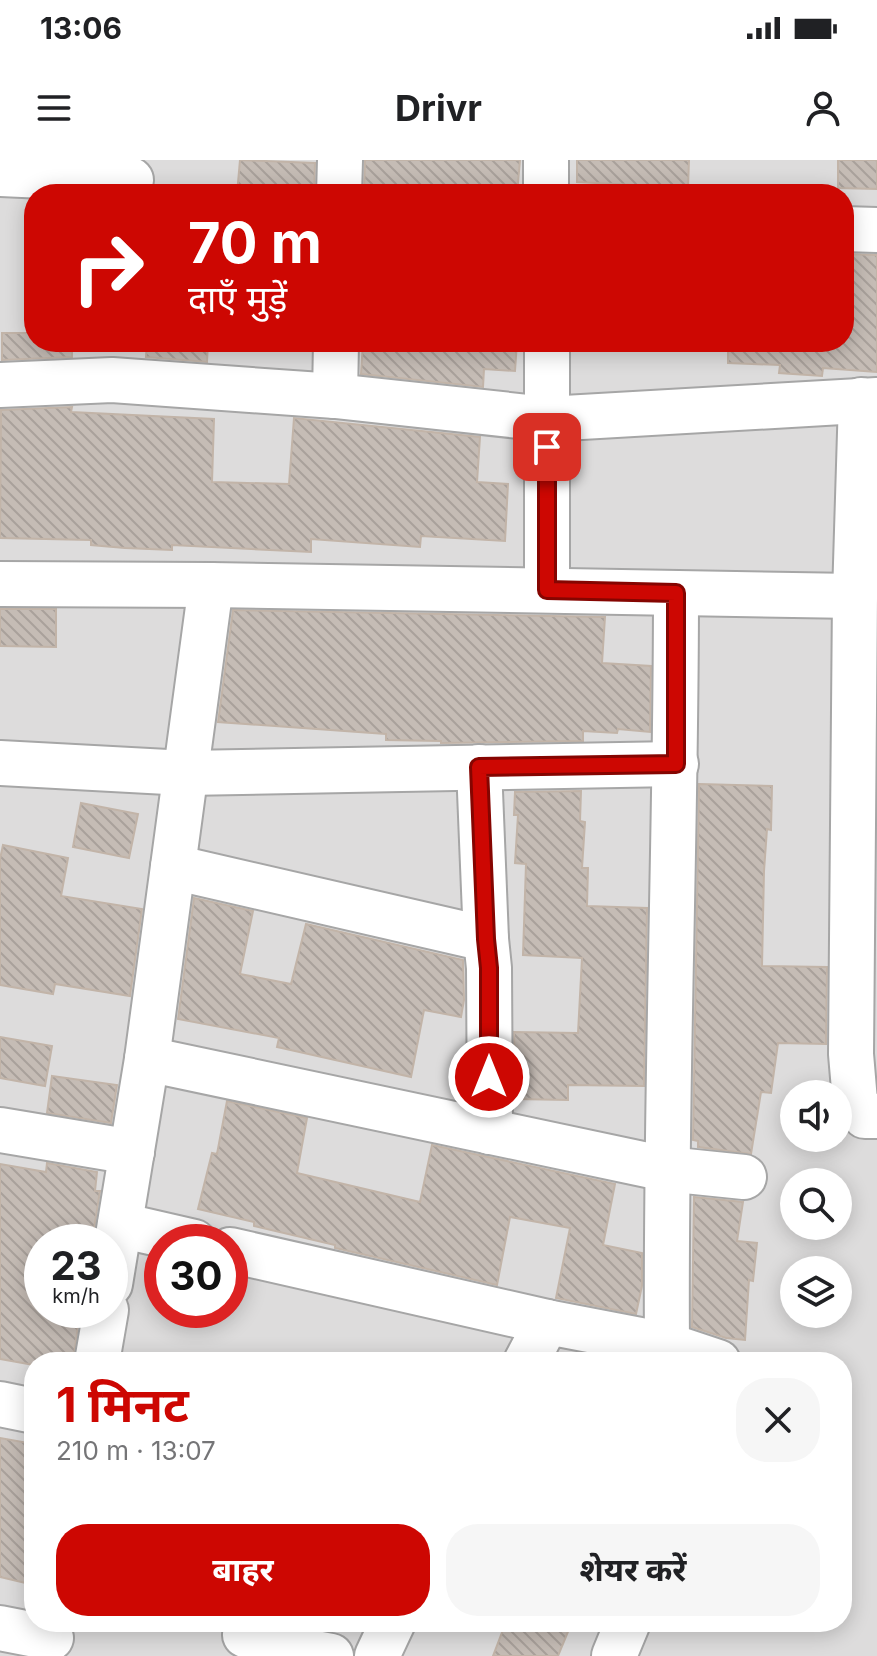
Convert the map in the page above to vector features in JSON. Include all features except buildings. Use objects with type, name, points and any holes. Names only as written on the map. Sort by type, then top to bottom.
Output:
[{"type":"street","points":[[339,184],[340,160]]},
{"type":"street","points":[[546,160],[546,184]]},
{"type":"street","points":[[0,174],[131,178]]},
{"type":"street","points":[[854,229],[877,230]]},
{"type":"street","points":[[335,396],[336,352]]},
{"type":"street","points":[[547,352],[547,590]]},
{"type":"street","points":[[0,385],[114,361],[335,396],[547,419],[869,400],[855,596],[851,1054],[855,1101],[865,1116],[877,1116]]},
{"type":"street","points":[[0,584],[855,596]]},
{"type":"street","points":[[120,1224],[147,1059],[211,585]]},
{"type":"street","points":[[667,1345],[666,1169],[676,764],[676,593]]},
{"type":"street","points":[[1,766],[186,773],[676,764]]},
{"type":"street","points":[[479,767],[489,968],[490,1132]]},
{"type":"street","points":[[173,867],[486,939]]},
{"type":"street","points":[[147,1059],[666,1169],[744,1177]]},
{"type":"street","points":[[0,1130],[132,1152]]},
{"type":"street","points":[[248,1254],[688,1352]]},
{"type":"street","points":[[531,1352],[547,1322]]},
{"type":"street","points":[[99,1352],[103,1328]]},
{"type":"street","points":[[0,1404],[24,1409]]},
{"type":"street","points":[[0,1628],[51,1639]]},
{"type":"street","points":[[246,1632],[245,1635],[265,1644],[331,1656]]},
{"type":"street","points":[[377,1656],[388,1632]]},
{"type":"street","points":[[614,1656],[624,1632]]},
{"type":"shaded area","points":[[0,160],[877,160],[877,1656],[0,1656]]},
{"type":"route","points":[[489,1077],[489,968],[479,767],[676,764],[676,593],[547,590],[547,447]]}]
